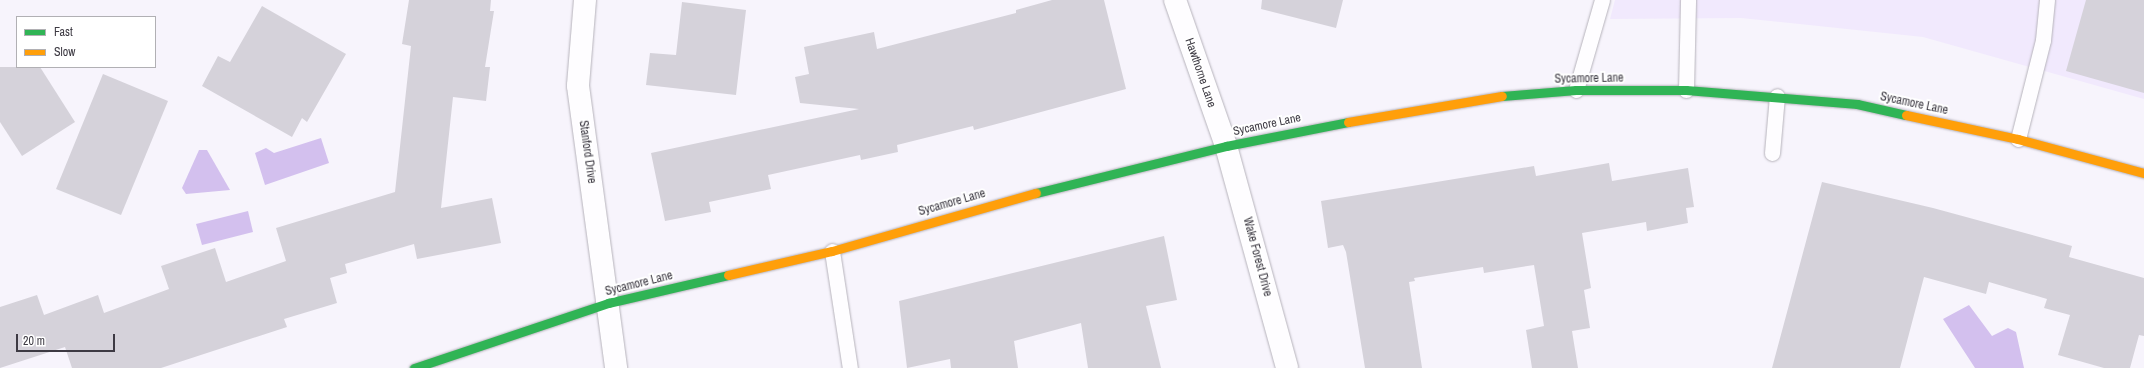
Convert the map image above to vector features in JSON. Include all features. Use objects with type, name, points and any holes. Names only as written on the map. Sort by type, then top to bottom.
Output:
[{"type":"street","name":"Stanford Drive","points":[[585,0],[578,86],[616,368]]},
{"type":"street","name":"Hawthorne Lane","points":[[1175,0],[1226,146]]},
{"type":"street","name":"Sycamore Lane","points":[[414,368],[608,303],[832,250],[989,204],[1226,146],[1473,98],[1576,90],[1686,90],[1777,96],[1857,104],[2018,139],[2144,173]]},
{"type":"street","name":"Wake Forest Drive","points":[[1226,146],[1287,368]]},
{"type":"lane","points":[[1576,90],[1602,0]]},
{"type":"lane","points":[[1686,90],[1688,0]]},
{"type":"lane","points":[[2018,139],[2041,46],[2047,0]]},
{"type":"lane","points":[[1772,153],[1777,96]]},
{"type":"lane","points":[[832,250],[850,368]]},
{"type":"shaded area","points":[[1615,0],[2144,0],[2144,99],[1923,37],[1741,18],[1610,19]]},
{"type":"shaded area","points":[[321,138],[329,163],[265,185],[255,153],[266,148],[274,153]]},
{"type":"shaded area","points":[[199,150],[207,150],[230,190],[186,194],[182,188]]},
{"type":"shaded area","points":[[248,211],[253,232],[202,245],[196,224]]},
{"type":"shaded area","points":[[1969,305],[1992,336],[2008,328],[2016,332],[2024,368],[1975,368],[1943,319]]},
{"type":"building","points":[[409,0],[491,0],[490,11],[494,11],[485,67],[490,67],[486,101],[453,97],[441,208],[492,198],[501,243],[417,259],[414,244],[345,264],[347,273],[330,278],[337,303],[284,319],[287,327],[161,368],[72,368],[65,347],[0,368],[0,307],[37,295],[44,315],[98,295],[104,313],[169,289],[161,266],[215,248],[226,282],[286,261],[276,228],[395,192],[411,46],[402,44]]},
{"type":"building","points":[[1052,0],[1104,0],[1126,89],[974,130],[973,126],[897,145],[898,152],[861,160],[860,155],[768,175],[771,189],[709,202],[711,212],[665,221],[651,153],[859,109],[800,103],[795,77],[809,74],[804,47],[874,32],[877,49],[1016,13],[1016,10]]},
{"type":"building","points":[[1262,0],[1343,0],[1336,28],[1261,9]]},
{"type":"building","points":[[2086,0],[2144,0],[2144,93],[2066,71]]},
{"type":"building","points":[[682,2],[746,10],[736,95],[646,85],[650,53],[676,55]]},
{"type":"building","points":[[262,6],[346,54],[307,122],[302,118],[292,137],[202,86],[218,56],[230,62]]},
{"type":"building","points":[[0,67],[41,68],[75,122],[22,156],[0,122]]},
{"type":"building","points":[[103,74],[168,101],[121,215],[56,189]]},
{"type":"building","points":[[1609,163],[1612,181],[1688,168],[1694,207],[1686,208],[1688,223],[1647,231],[1646,222],[1582,233],[1591,288],[1584,290],[1590,328],[1572,331],[1578,368],[1532,368],[1526,330],[1544,326],[1534,265],[1484,273],[1483,267],[1414,278],[1415,281],[1409,282],[1422,368],[1365,368],[1346,252],[1343,245],[1328,248],[1321,201],[1534,166],[1536,176]]},
{"type":"building","points":[[1822,182],[1933,208],[2072,246],[2069,257],[2144,278],[2144,336],[2139,335],[2130,368],[2104,368],[2058,355],[2070,315],[2044,308],[2047,299],[1989,282],[1986,294],[1924,277],[1900,368],[1772,368]]},
{"type":"building","points":[[1164,236],[1177,300],[1146,306],[1161,368],[1088,368],[1081,323],[1014,341],[1018,368],[951,368],[950,359],[907,368],[899,301]]},
{"type":"traffic: fast","points":[[1502,96],[1576,90],[1686,90],[1857,104],[1906,115]]},
{"type":"traffic: fast","points":[[1036,193],[1226,146],[1348,122]]},
{"type":"traffic: fast","points":[[414,368],[608,303],[728,275]]},
{"type":"traffic: slow","points":[[1348,122],[1502,96]]},
{"type":"traffic: slow","points":[[1906,115],[2018,139],[2144,173]]},
{"type":"traffic: slow","points":[[728,275],[832,251],[1036,193]]}]
